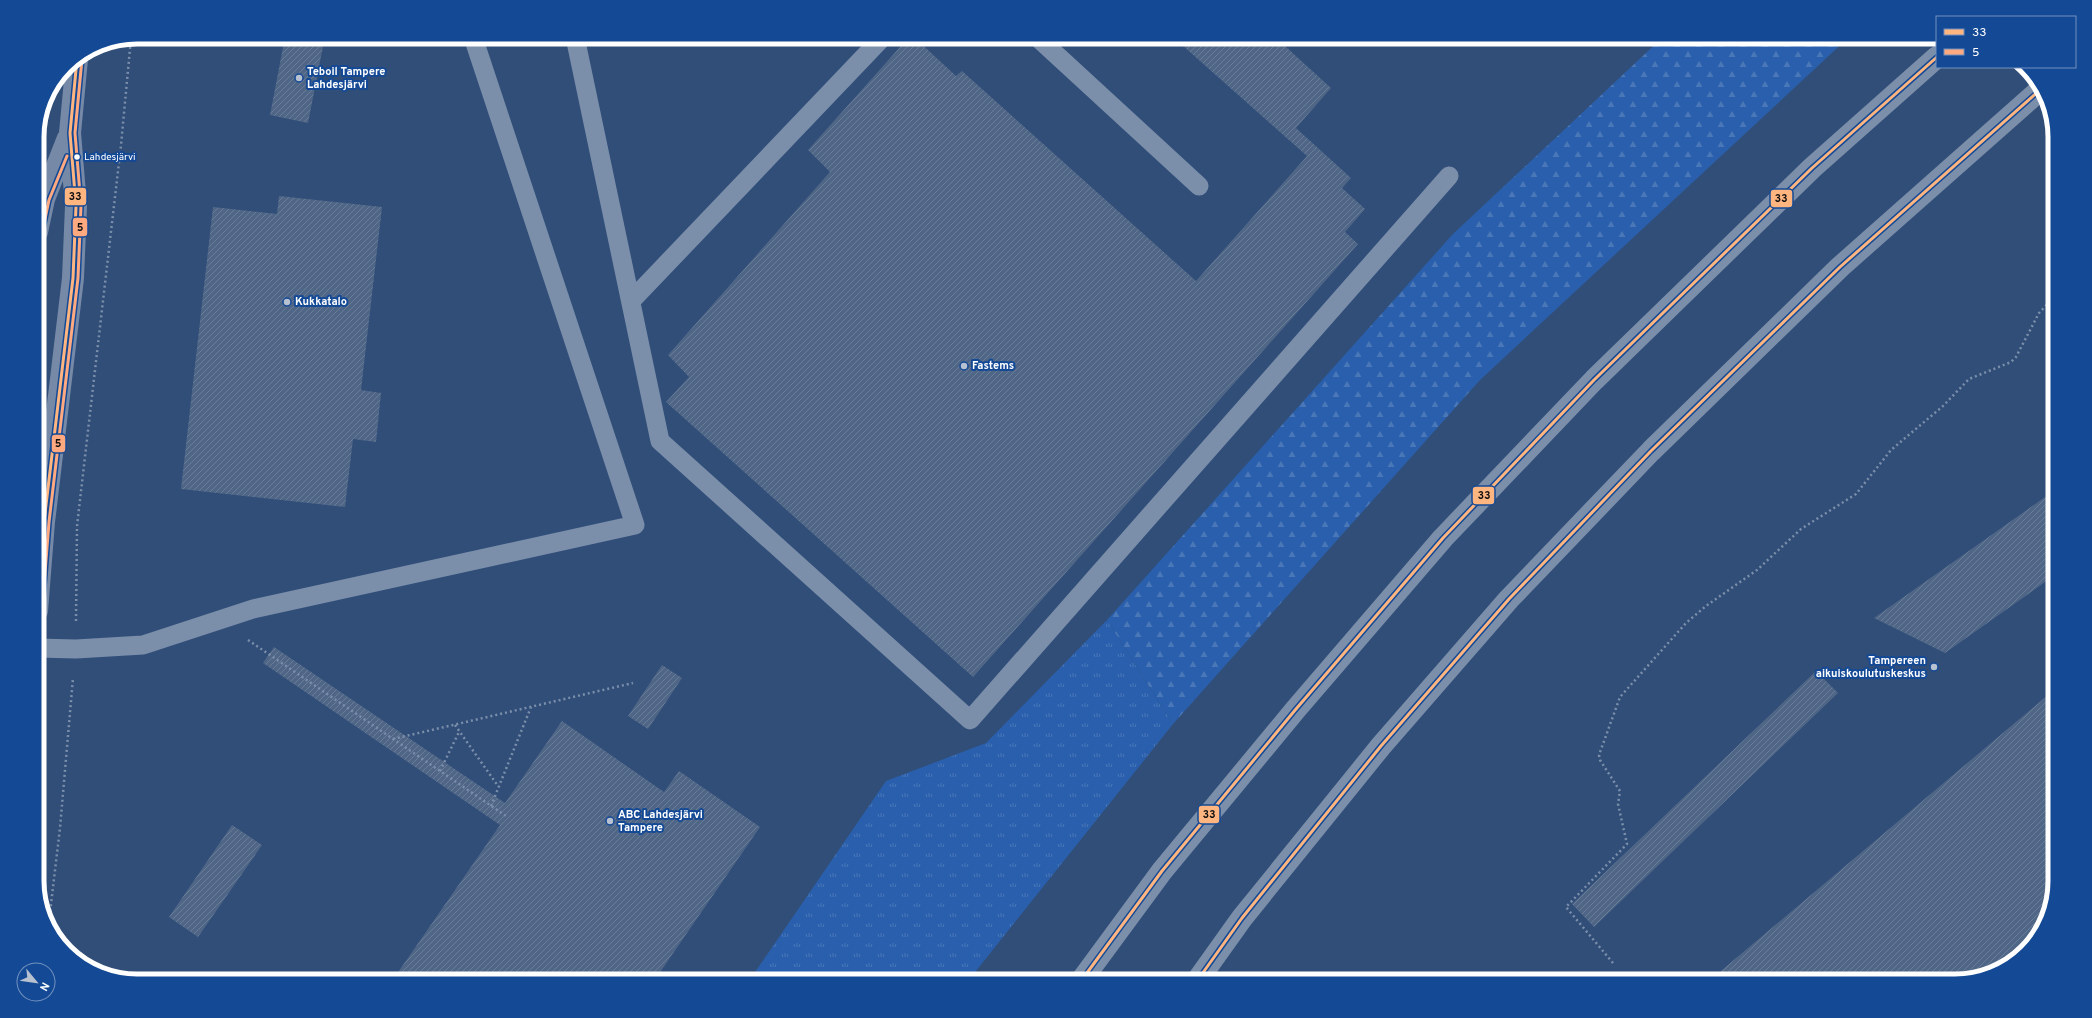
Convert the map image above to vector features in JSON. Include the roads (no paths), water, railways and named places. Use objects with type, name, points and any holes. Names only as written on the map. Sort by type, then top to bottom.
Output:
[{"type":"highway","points":[[1086,974],[1162,871],[1301,703],[1443,538],[1594,380],[1812,168],[1936,58]]},
{"type":"highway","points":[[1201,974],[1242,918],[1361,771],[1509,599],[1651,451],[1840,267],[2036,93]]},
{"type":"main road","points":[[44,522],[73,278],[76,206],[70,134],[76,66]]},
{"type":"main road","points":[[44,199],[70,134]]},
{"type":"lane","points":[[44,648],[76,649],[143,645],[254,610],[634,525],[475,44]]},
{"type":"lane","points":[[576,44],[660,441],[970,720],[1449,176]]},
{"type":"lane","points":[[631,301],[876,44]]},
{"type":"lane","points":[[1045,44],[1198,186]]},
{"type":"place","name":"Teboil Tampere Lahdesjärvi","points":[[299,78]]},
{"type":"place","name":"Lahdesjärvi","points":[[77,157]]},
{"type":"place","name":"Kukkatalo","points":[[287,302]]},
{"type":"place","name":"Fastems","points":[[964,366]]},
{"type":"place","name":"Tampereen aikuiskoulutuskeskus","points":[[1934,667]]},
{"type":"place","name":"ABC Lahdesjärvi Tampere","points":[[610,821]]}]
